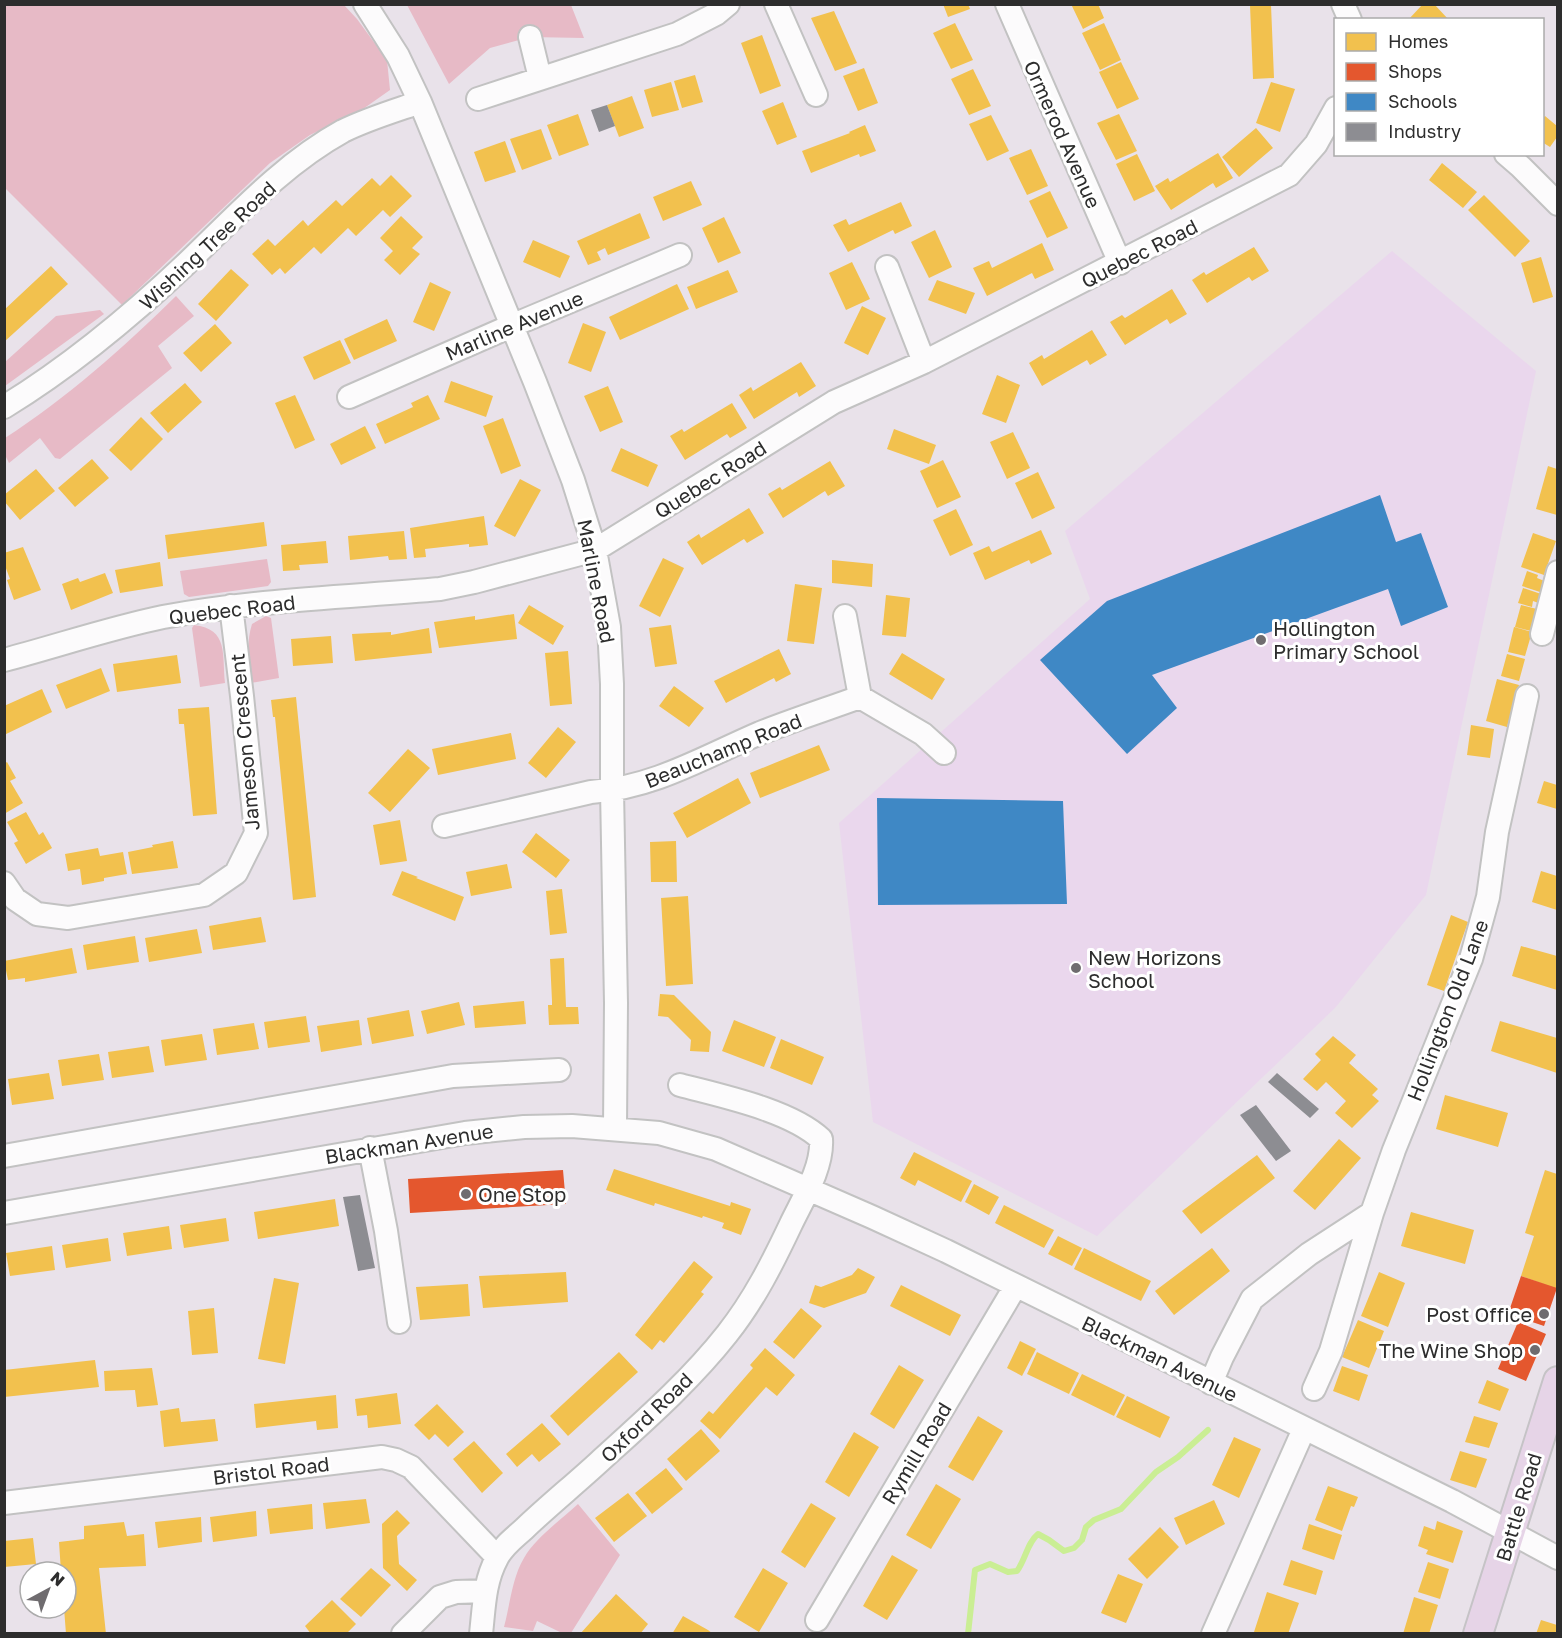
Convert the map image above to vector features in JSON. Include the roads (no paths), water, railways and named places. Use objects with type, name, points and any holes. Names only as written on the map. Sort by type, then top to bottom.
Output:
[{"type":"main road","name":"Battle Road","points":[[1478,1634],[1557,1381]]},
{"type":"street","name":"Marline Road","points":[[365,4],[398,56],[420,102],[573,480],[595,550],[609,627],[612,684],[616,1003],[615,1128]]},
{"type":"street","points":[[478,99],[676,34],[716,14],[728,4]]},
{"type":"street","points":[[776,4],[816,94]]},
{"type":"street","name":"Ormerod Avenue","points":[[1007,4],[1120,263]]},
{"type":"street","points":[[1342,4],[1349,18]]},
{"type":"street","points":[[530,37],[540,78]]},
{"type":"street","name":"Wishing Tree Road","points":[[4,407],[87,351],[133,314],[281,174],[312,151],[343,131],[420,102]]},
{"type":"street","name":"Quebec Road","points":[[4,660],[164,617],[231,606],[440,589],[595,550],[834,402],[924,362],[1289,175],[1316,144],[1334,110]]},
{"type":"street","points":[[1508,156],[1557,204]]},
{"type":"street","name":"Marline Avenue","points":[[349,397],[680,255]]},
{"type":"street","points":[[887,267],[924,362]]},
{"type":"street","points":[[1542,634],[1557,572]]},
{"type":"street","name":"Jameson Crescent","points":[[4,883],[15,899],[37,914],[68,918],[204,896],[236,873],[256,833],[231,606]]},
{"type":"street","points":[[845,616],[861,697],[923,734],[944,753]]},
{"type":"street","name":"Hollington Old Lane","points":[[1314,1389],[1331,1351],[1372,1213],[1394,1150],[1471,959],[1488,897],[1497,832],[1527,696]]},
{"type":"street","name":"Beauchamp Road","points":[[444,826],[659,778],[762,733],[861,697]]},
{"type":"street","points":[[4,1156],[453,1076],[559,1070]]},
{"type":"street","points":[[680,1085],[765,1109],[809,1128],[820,1139],[822,1152],[808,1189]]},
{"type":"street","name":"Blackman Avenue","points":[[4,1213],[465,1133],[524,1127],[615,1128],[659,1133],[716,1149],[946,1251],[1015,1287],[1415,1482],[1557,1558]]},
{"type":"street","points":[[370,1148],[386,1231],[399,1322]]},
{"type":"street","name":"Oxford Road","points":[[481,1634],[489,1575],[497,1557],[546,1508],[598,1463],[693,1373],[728,1333],[758,1289],[808,1189]]},
{"type":"street","points":[[1211,1383],[1252,1299],[1310,1254],[1372,1213]]},
{"type":"street","name":"Rymill Road","points":[[817,1620],[1015,1287]]},
{"type":"street","points":[[1213,1634],[1304,1429]]},
{"type":"street","name":"Bristol Road","points":[[4,1503],[382,1457],[411,1467],[497,1557]]},
{"type":"street","points":[[403,1634],[440,1597],[456,1592],[486,1591]]},
{"type":"waterway","points":[[968,1634],[975,1570],[990,1564],[1008,1572],[1017,1571],[1031,1542],[1038,1534],[1064,1551],[1074,1548],[1082,1540],[1086,1527],[1094,1520],[1121,1509],[1156,1472],[1178,1457],[1208,1430]]},
{"type":"place","name":"Hollington Primary School","points":[[1261,640]]},
{"type":"place","name":"New Horizons School","points":[[1076,968]]},
{"type":"place","name":"One Stop","points":[[466,1194]]},
{"type":"place","name":"Post Office","points":[[1544,1314]]},
{"type":"place","name":"The Wine Shop","points":[[1535,1350]]}]
